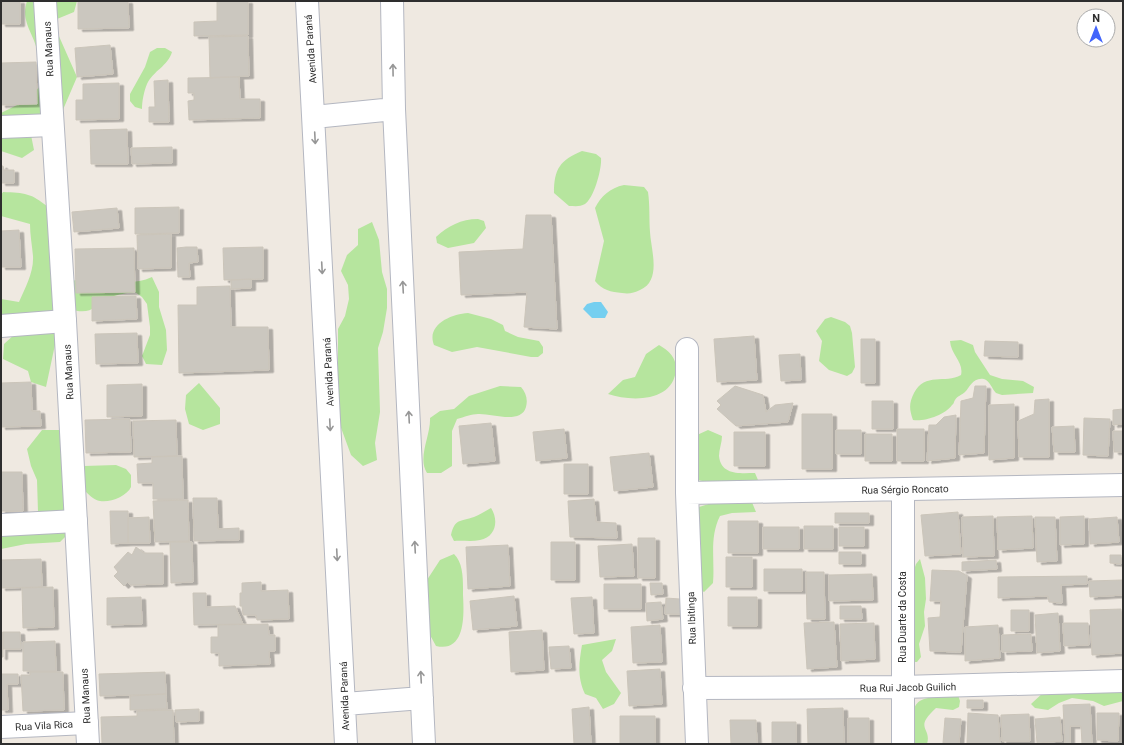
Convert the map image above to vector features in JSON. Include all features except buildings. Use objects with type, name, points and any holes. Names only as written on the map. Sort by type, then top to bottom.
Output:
[{"type":"street","name":"Rua Manaus","points":[[45,1],[65,321],[87,733]]},
{"type":"street","name":"Avenida Paraná","points":[[307,1],[346,744]]},
{"type":"street","points":[[392,1],[394,109],[424,744]]},
{"type":"street","points":[[314,116],[394,109]]},
{"type":"street","points":[[1,127],[52,125]]},
{"type":"street","points":[[1,326],[65,321]]},
{"type":"street","name":"Rua Ibitinga","points":[[686,349],[686,493],[697,744]]},
{"type":"street","name":"Rua Sérgio Roncato","points":[[686,493],[1123,485]]},
{"type":"street","name":"Rua Duarte da Costa","points":[[903,490],[903,744]]},
{"type":"street","points":[[1,525],[76,521]]},
{"type":"street","name":"Rua Rui Jacob Guilich","points":[[694,688],[902,687],[1123,682]]},
{"type":"street","points":[[345,704],[422,698]]},
{"type":"street","name":"Rua Vila Rica","points":[[1,727],[87,733]]},
{"type":"green space","points":[[27,1],[77,1],[74,12],[57,19],[58,34],[77,77],[62,112],[31,135],[34,150],[22,158],[1,151],[1,113],[29,99],[40,86],[38,55],[25,16]]},
{"type":"green space","points":[[157,48],[165,48],[172,52],[164,65],[153,75],[147,84],[143,96],[142,109],[135,107],[130,101],[130,94],[145,67],[150,52]]},
{"type":"green space","points":[[582,151],[596,154],[601,158],[599,176],[591,196],[585,204],[581,206],[569,206],[554,193],[555,178],[563,162],[574,154]]},
{"type":"green space","points":[[624,185],[644,187],[648,192],[650,232],[654,264],[651,280],[647,286],[631,293],[607,290],[595,281],[604,241],[595,208],[606,193],[614,188]]},
{"type":"green space","points":[[3,192],[32,196],[48,207],[57,281],[52,296],[58,310],[56,340],[46,387],[31,382],[28,371],[3,359],[4,344],[16,333],[1,319],[1,299],[19,302],[31,274],[33,256],[30,224],[1,216],[1,195]]},
{"type":"green space","points":[[478,219],[484,221],[486,228],[474,243],[448,248],[437,243],[436,237],[450,226],[466,220]]},
{"type":"green space","points":[[372,222],[379,240],[382,272],[387,289],[387,308],[383,332],[378,348],[380,412],[375,443],[377,460],[363,466],[351,455],[340,425],[335,394],[338,362],[338,329],[345,316],[349,299],[348,285],[341,271],[347,255],[358,245],[358,229]]},
{"type":"green space","points":[[152,277],[159,292],[159,307],[166,330],[167,350],[162,365],[146,364],[142,356],[150,335],[150,327],[147,304],[142,297],[135,292],[113,297],[88,311],[69,309],[72,281],[92,279],[131,282],[142,281]]},
{"type":"green space","points":[[468,313],[491,319],[503,325],[505,331],[518,337],[539,341],[543,347],[543,353],[538,357],[531,357],[477,347],[452,352],[434,345],[432,338],[437,326],[448,318]]},
{"type":"green space","points":[[831,317],[845,322],[850,326],[852,333],[855,367],[852,373],[847,376],[829,370],[819,361],[822,341],[816,331],[825,319]]},
{"type":"green space","points":[[961,340],[973,345],[975,352],[990,375],[1002,379],[1023,381],[1034,387],[1033,393],[1002,395],[996,393],[986,380],[977,379],[965,392],[957,397],[949,409],[928,419],[913,420],[910,403],[914,393],[919,387],[929,380],[948,379],[961,375],[961,366],[950,341]]},
{"type":"green space","points":[[659,345],[671,355],[676,365],[673,380],[668,388],[660,394],[640,398],[618,397],[608,394],[623,380],[635,377],[646,354]]},
{"type":"green space","points":[[199,383],[220,408],[220,424],[203,430],[189,424],[185,409],[186,395]]},
{"type":"green space","points":[[500,386],[521,387],[527,399],[527,404],[523,412],[518,416],[512,417],[478,414],[457,419],[452,431],[452,466],[441,473],[427,473],[423,460],[430,418],[440,411],[454,409],[469,396]]},
{"type":"green space","points":[[42,430],[59,430],[67,434],[66,536],[60,542],[26,544],[1,549],[1,521],[38,512],[37,480],[31,466],[27,449]]},
{"type":"green space","points":[[708,430],[722,436],[719,456],[724,467],[732,472],[755,473],[758,480],[748,484],[743,484],[722,481],[702,481],[693,477],[697,435]]},
{"type":"green space","points":[[116,465],[126,469],[131,475],[131,487],[126,493],[118,498],[108,501],[100,501],[91,497],[84,490],[81,468],[84,466]]},
{"type":"green space","points":[[751,500],[756,512],[732,513],[720,516],[713,541],[713,583],[704,592],[694,585],[695,520],[699,507],[712,503]]},
{"type":"green space","points":[[491,508],[495,518],[495,523],[493,532],[490,535],[477,541],[454,541],[451,535],[456,523],[476,516]]},
{"type":"green space","points":[[454,554],[460,563],[463,579],[463,621],[458,638],[453,644],[446,647],[436,646],[430,635],[425,583],[440,560]]},
{"type":"green space","points":[[920,559],[925,578],[925,626],[919,644],[921,657],[917,662],[911,662],[914,570]]},
{"type":"green space","points":[[616,639],[612,651],[602,660],[606,672],[621,693],[614,704],[603,709],[596,698],[585,694],[582,688],[579,670],[582,645]]},
{"type":"green space","points":[[1123,687],[1123,701],[1104,706],[1093,701],[1072,698],[1059,703],[1048,710],[1035,708],[1031,704],[1045,691]]},
{"type":"green space","points":[[958,695],[960,701],[959,707],[953,710],[936,708],[929,715],[924,724],[928,738],[927,744],[910,744],[912,717],[917,703],[930,697]]},
{"type":"water","points":[[601,302],[608,312],[605,318],[592,318],[583,309],[587,304]]}]
